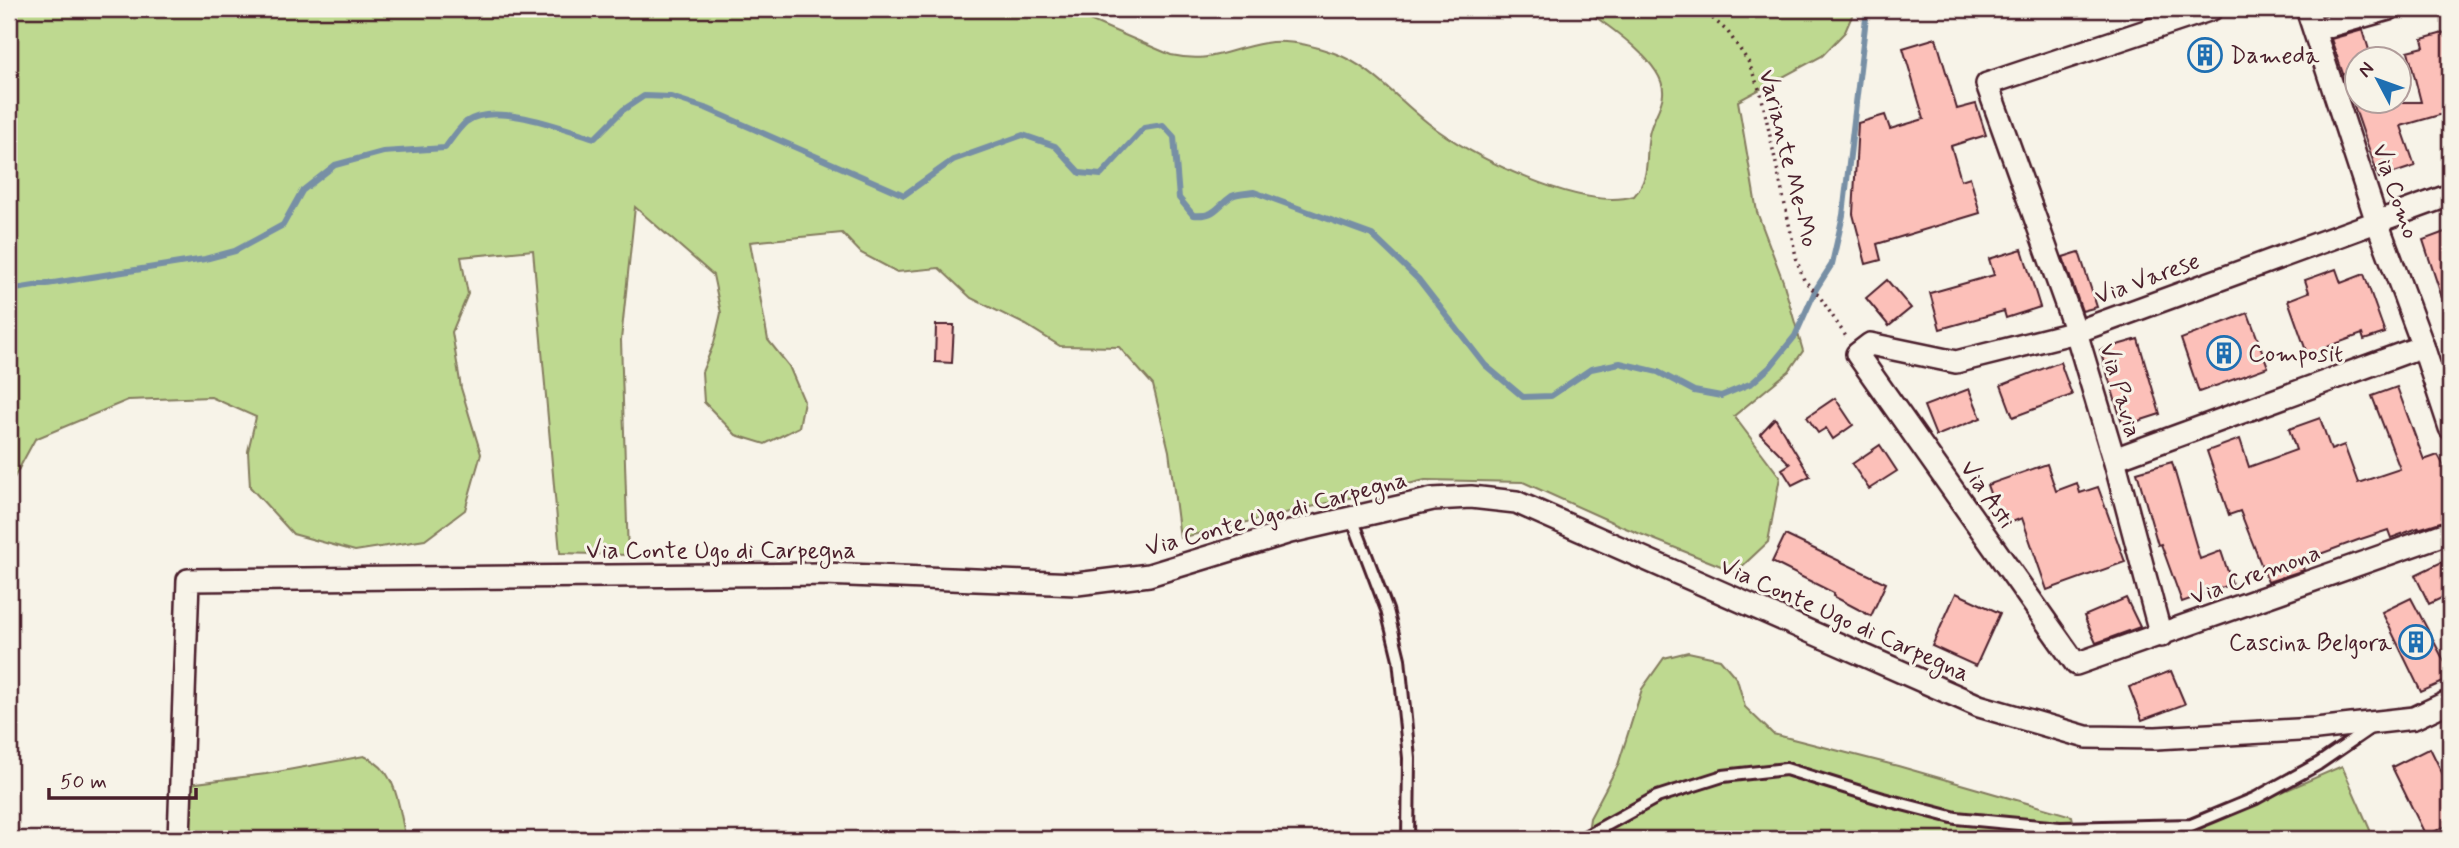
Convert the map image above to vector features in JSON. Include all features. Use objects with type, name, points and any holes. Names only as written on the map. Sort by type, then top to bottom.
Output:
[{"type":"street","name":"Via Pavia","points":[[2161,636],[2114,459],[2076,332],[1987,84],[2212,9]]},
{"type":"street","name":"Via Como","points":[[2307,9],[2377,222],[2450,428]]},
{"type":"street","points":[[2315,30],[2389,9]]},
{"type":"street","name":"Via Varese","points":[[1857,354],[1870,344],[1956,362],[2076,332],[2450,195]]},
{"type":"street","points":[[2114,459],[2423,346]]},
{"type":"street","name":"Via Asti","points":[[1857,354],[2076,664]]},
{"type":"street","name":"Via Conte Ugo di Carpegna","points":[[180,839],[188,580],[824,574],[1077,584],[1149,575],[1290,532],[1433,499],[1471,497],[1516,502],[1979,706],[2086,737],[2156,738],[2316,729],[2414,718],[2450,701]]},
{"type":"street","name":"Via Cremona","points":[[2076,664],[2450,532]]},
{"type":"lane","points":[[1352,518],[1387,610],[1399,659],[1409,758],[1408,839]]},
{"type":"lane","points":[[1581,839],[1657,797],[1723,776],[1786,769],[1956,818],[2060,828],[2191,825],[2256,798],[2318,764],[2380,722]]},
{"type":"path","name":"Variante Me-Mo","points":[[1702,9],[1728,32],[1748,61],[1761,94],[1797,261],[1809,288],[1820,297],[1857,354]]},
{"type":"green space","points":[[9,9],[1064,9],[1171,55],[1209,57],[1273,42],[1300,44],[1334,53],[1360,66],[1428,123],[1470,151],[1557,189],[1612,199],[1634,196],[1643,182],[1650,130],[1663,94],[1655,70],[1645,58],[1584,9],[1855,9],[1845,32],[1822,56],[1738,101],[1757,212],[1783,281],[1803,351],[1789,371],[1734,416],[1780,477],[1768,542],[1736,572],[1623,527],[1523,482],[1425,480],[1180,538],[1169,451],[1153,385],[1119,347],[1060,346],[1026,325],[971,298],[939,268],[897,272],[861,253],[842,233],[750,242],[768,340],[789,366],[804,401],[799,427],[765,444],[736,435],[704,402],[702,372],[714,343],[721,313],[713,275],[635,207],[621,340],[628,555],[560,553],[533,250],[461,257],[468,294],[452,332],[461,388],[481,454],[465,510],[425,540],[355,551],[293,534],[250,487],[248,451],[256,417],[211,397],[128,400],[35,439],[9,487]]},
{"type":"green space","points":[[1688,652],[1720,659],[1737,679],[1745,707],[1773,734],[1898,766],[2072,816],[2076,835],[2188,833],[2342,766],[2374,839],[1587,839],[1590,818],[1618,765],[1642,689],[1664,658]]},
{"type":"green space","points":[[364,756],[376,763],[391,780],[406,839],[179,839],[181,785],[266,774]]},
{"type":"building","points":[[2363,30],[2368,46],[2344,46],[2344,77],[2331,39]]},
{"type":"building","points":[[2450,31],[2450,61],[2445,63],[2450,84],[2450,112],[2401,126],[2415,166],[2379,178],[2358,116],[2414,116],[2414,102],[2421,102],[2414,75],[2414,50],[2424,47],[2422,39]]},
{"type":"building","points":[[1936,38],[1957,109],[1976,104],[1986,135],[1951,146],[1961,180],[1970,177],[1980,213],[1877,244],[1881,260],[1866,264],[1853,214],[1858,123],[1885,115],[1890,129],[1924,119],[1903,48]]},
{"type":"building","points":[[2450,230],[2450,313],[2447,313],[2423,240]]},
{"type":"building","points":[[2022,249],[2040,307],[2006,318],[2004,311],[1940,329],[1930,293],[1994,275],[1989,259]]},
{"type":"building","points":[[2079,252],[2097,307],[2082,311],[2063,257]]},
{"type":"building","points":[[2336,269],[2341,283],[2364,274],[2385,333],[2364,340],[2362,334],[2324,348],[2326,353],[2309,359],[2288,300],[2309,292],[2305,280]]},
{"type":"building","points":[[1887,280],[1911,308],[1889,326],[1866,298]]},
{"type":"building","name":"Composit","points":[[2248,313],[2268,367],[2199,392],[2181,339]]},
{"type":"building","points":[[936,325],[954,325],[952,363],[935,362]]},
{"type":"building","points":[[2138,339],[2160,414],[2123,426],[2100,350]]},
{"type":"building","points":[[2060,362],[2072,395],[2013,417],[2001,385]]},
{"type":"building","points":[[2397,387],[2424,460],[2438,455],[2447,471],[2450,519],[2391,538],[2388,530],[2358,540],[2301,561],[2304,570],[2268,582],[2240,511],[2229,515],[2207,451],[2240,439],[2249,467],[2296,450],[2289,429],[2320,418],[2331,450],[2344,445],[2358,483],[2400,469],[2372,396]]},
{"type":"building","points":[[1969,389],[1981,418],[1936,436],[1924,406]]},
{"type":"building","points":[[1835,398],[1853,425],[1833,439],[1826,428],[1818,433],[1807,417]]},
{"type":"building","points":[[1775,418],[1810,476],[1792,485],[1782,469],[1790,464],[1760,434]]},
{"type":"building","points":[[1880,445],[1897,471],[1869,489],[1852,464]]},
{"type":"building","points":[[2172,462],[2200,559],[2221,551],[2232,584],[2182,602],[2161,544],[2158,545],[2137,472]]},
{"type":"building","points":[[2047,464],[2056,491],[2077,483],[2080,493],[2098,487],[2125,562],[2047,590],[2022,518],[2002,526],[1987,485]]},
{"type":"building","points":[[1785,535],[1886,583],[1871,616],[1833,596],[1834,593],[1772,562]]},
{"type":"building","name":"Cascina Belgora","points":[[2450,558],[2450,594],[2429,604],[2415,575]]},
{"type":"building","points":[[1956,593],[2000,613],[1976,666],[1932,646]]},
{"type":"building","points":[[2126,598],[2140,627],[2096,643],[2084,616]]},
{"type":"building","name":"Cascina Belgora","points":[[2411,598],[2450,672],[2450,679],[2421,692],[2382,612]]},
{"type":"building","points":[[2171,671],[2185,704],[2142,720],[2129,687]]},
{"type":"building","points":[[2430,748],[2450,789],[2450,824],[2426,836],[2392,767]]},
{"type":"waterway","points":[[9,290],[205,259],[235,251],[283,225],[302,191],[335,165],[383,152],[445,148],[466,122],[478,116],[511,115],[595,138],[623,110],[644,96],[671,97],[708,109],[904,195],[953,160],[1023,135],[1055,146],[1080,173],[1101,175],[1144,128],[1163,125],[1174,137],[1179,198],[1193,215],[1211,213],[1232,196],[1254,192],[1372,235],[1419,280],[1485,365],[1523,397],[1551,396],[1591,369],[1620,363],[1658,372],[1694,391],[1721,396],[1752,383],[1770,367],[1795,336],[1816,289],[1832,264],[1843,215],[1867,9]]},
{"type":"place","name":"Dameda","points":[[2205,55]]},
{"type":"place","name":"Composit","points":[[2224,353]]},
{"type":"place","name":"Cascina Belgora","points":[[2416,642]]}]
